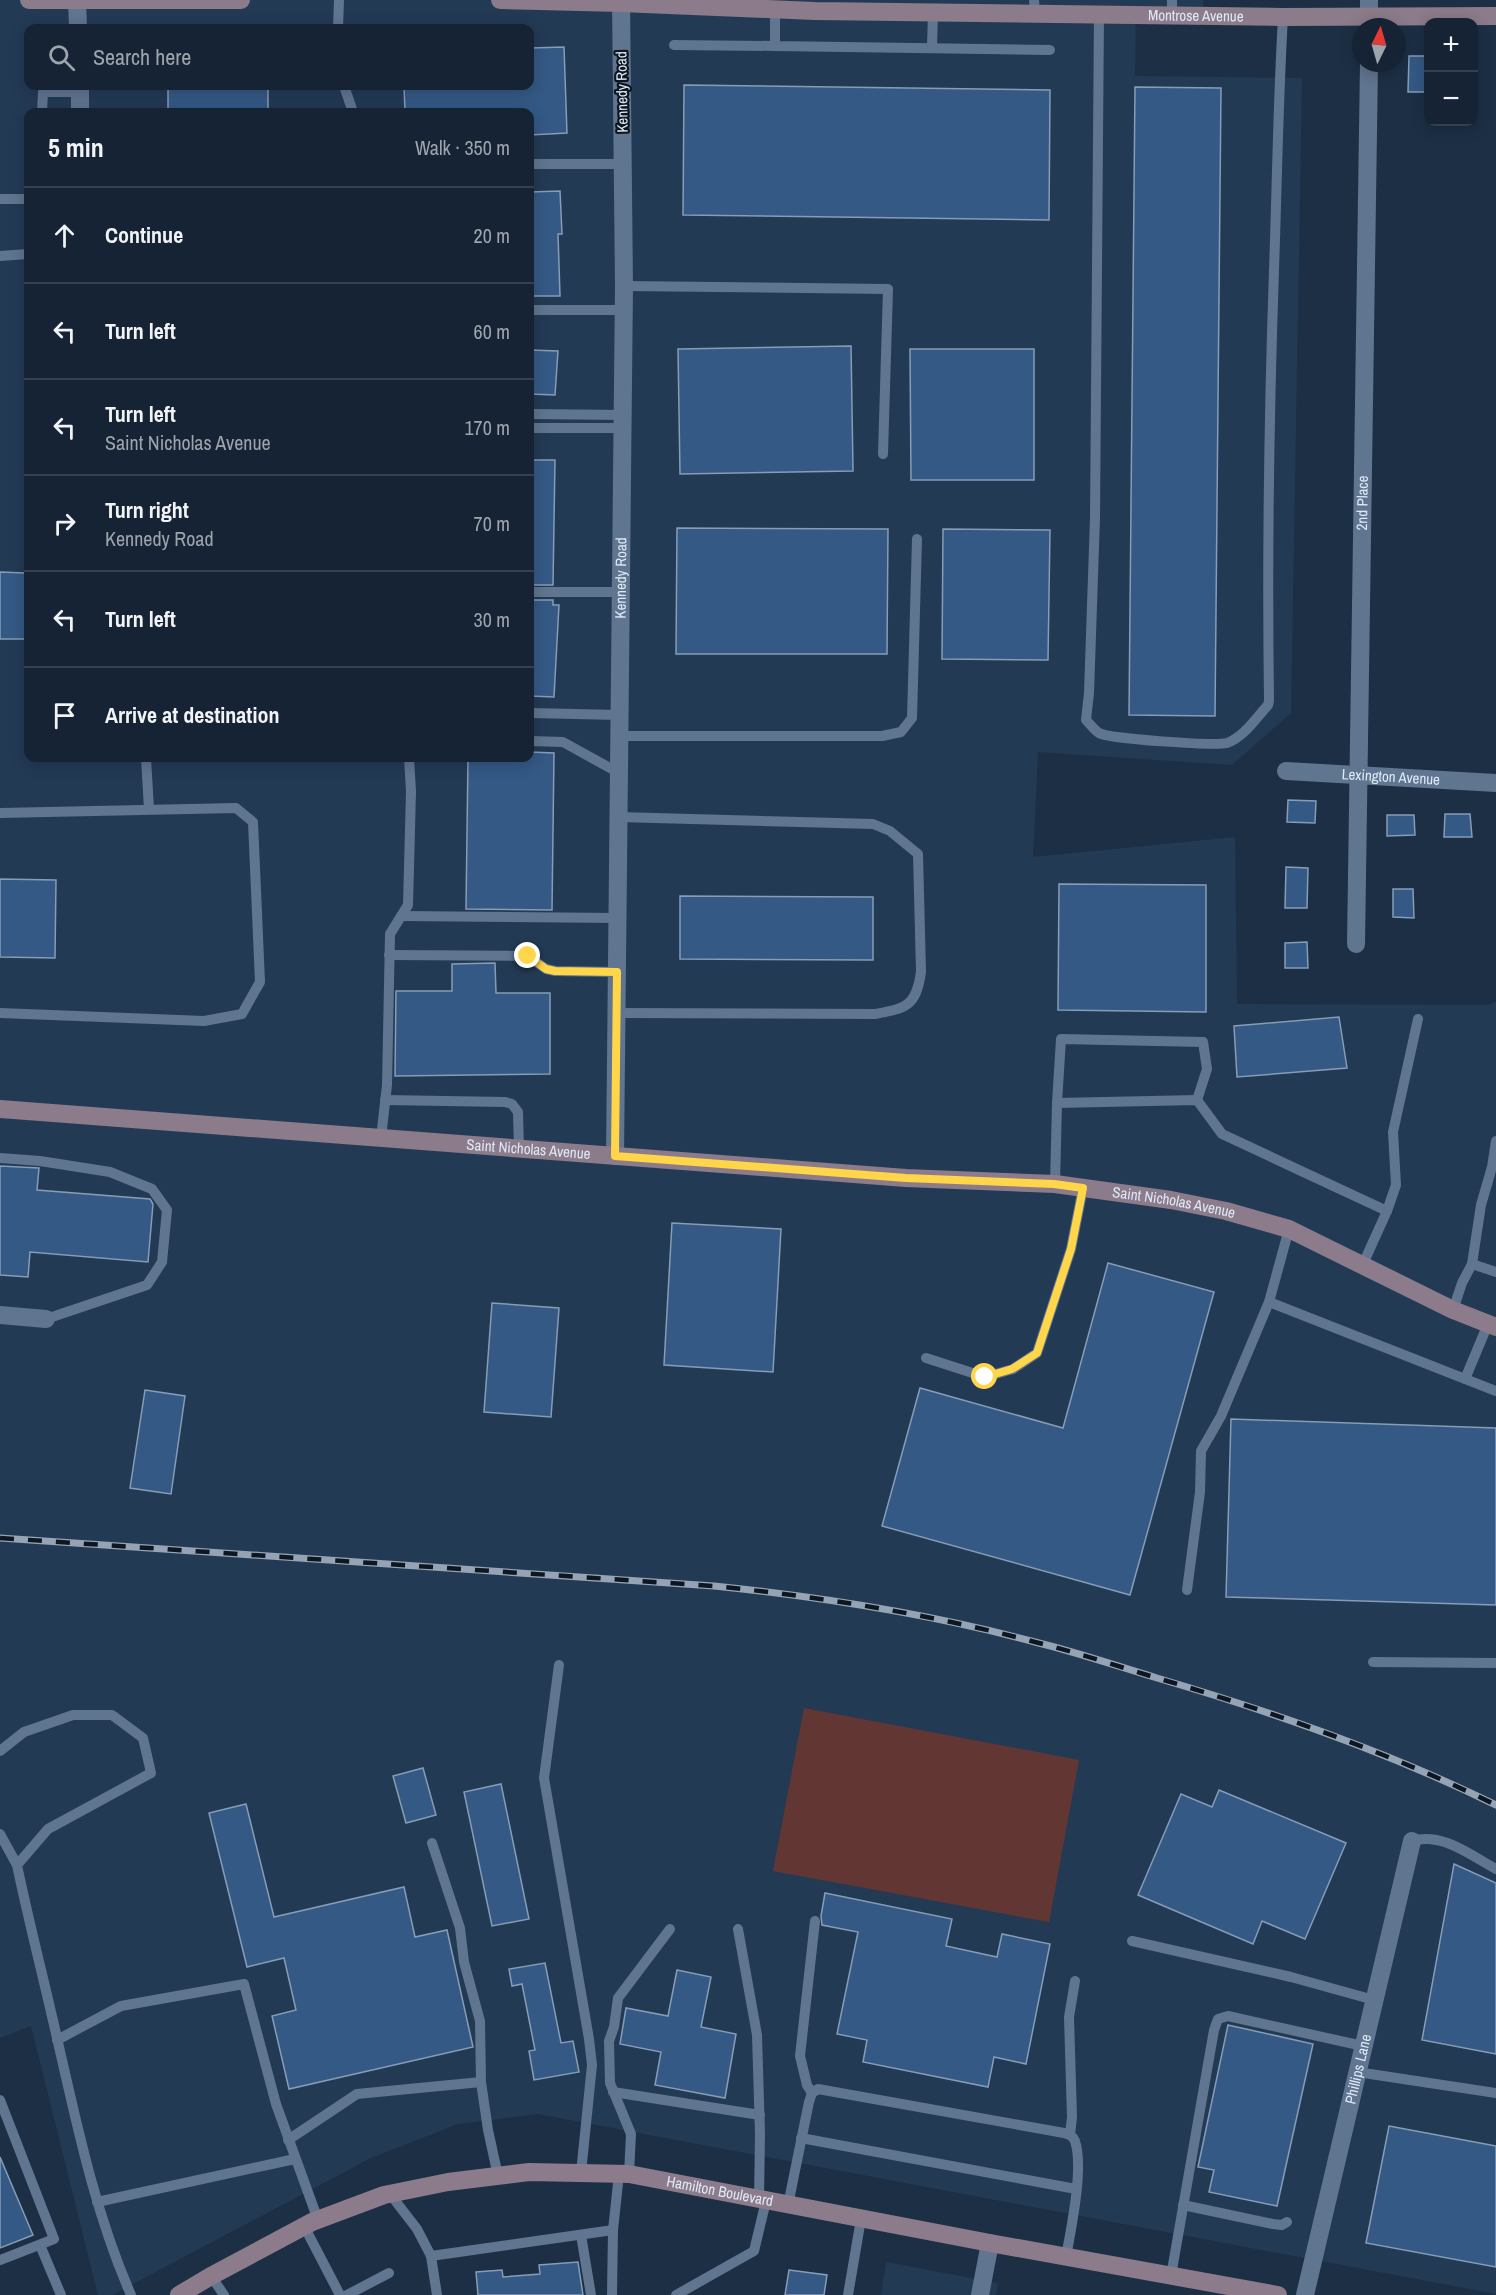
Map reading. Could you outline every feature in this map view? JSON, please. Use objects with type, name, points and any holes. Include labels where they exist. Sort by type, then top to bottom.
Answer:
[{"type":"street","points":[[29,0],[241,0]]},
{"type":"street","name":"Montrose Avenue","points":[[500,0],[621,1],[775,9],[857,6],[933,12],[993,6],[1035,6],[1098,13],[1172,7],[1283,17],[1369,14],[1496,16]]},
{"type":"street","points":[[77,1],[78,24]]},
{"type":"street","name":"Kennedy Road","points":[[615,1156],[624,310],[621,1]]},
{"type":"street","name":"2nd Place","points":[[1356,944],[1369,72]]},
{"type":"street","points":[[80,90],[80,108]]},
{"type":"street","name":"Lexington Avenue","points":[[1286,771],[1496,783]]},
{"type":"street","name":"Saint Nicholas Avenue","points":[[0,1109],[906,1178],[1054,1184],[1171,1200],[1226,1211],[1289,1229],[1454,1310],[1492,1326]]},
{"type":"street","points":[[0,1315],[46,1319]]},
{"type":"street","name":"Phillips Lane","points":[[1305,2295],[1412,1841]]},
{"type":"street","name":"Hamilton Boulevard","points":[[179,2295],[311,2223],[390,2194],[448,2182],[529,2172],[624,2174],[1171,2276],[1202,2288],[1278,2295]]},
{"type":"street","points":[[981,2295],[990,2243]]},
{"type":"lane","points":[[338,24],[339,0]]},
{"type":"lane","points":[[775,9],[775,46]]},
{"type":"lane","points":[[932,48],[933,12]]},
{"type":"lane","points":[[1098,13],[1095,518],[1086,720],[1098,733],[1122,739],[1227,743],[1242,733],[1268,705],[1269,701],[1271,342],[1283,17]]},
{"type":"lane","points":[[674,45],[1050,50]]},
{"type":"lane","points":[[42,108],[43,92],[68,90]]},
{"type":"lane","points":[[345,90],[352,108]]},
{"type":"lane","points":[[534,164],[623,164]]},
{"type":"lane","points":[[0,199],[24,199]]},
{"type":"lane","points":[[0,256],[24,254]]},
{"type":"lane","points":[[624,286],[888,289],[883,454]]},
{"type":"lane","points":[[534,310],[624,310]]},
{"type":"lane","points":[[534,414],[623,422]]},
{"type":"lane","points":[[534,428],[623,422]]},
{"type":"lane","points":[[619,736],[882,736],[901,732],[912,718],[917,539]]},
{"type":"lane","points":[[534,592],[621,592]]},
{"type":"lane","points":[[534,713],[619,715]]},
{"type":"lane","points":[[534,741],[564,742],[619,773]]},
{"type":"lane","points":[[146,762],[149,809]]},
{"type":"lane","points":[[381,1138],[385,1100],[390,934],[408,905],[411,790],[409,762]]},
{"type":"lane","points":[[0,813],[236,808],[253,822],[260,982],[242,1014],[204,1020],[0,1013]]},
{"type":"lane","points":[[616,1013],[875,1014],[903,1009],[909,1004],[918,991],[921,972],[918,854],[907,842],[890,831],[873,824],[618,818]]},
{"type":"lane","points":[[401,916],[618,918]]},
{"type":"lane","points":[[389,955],[528,956],[546,969],[555,971],[617,972]]},
{"type":"lane","points":[[1363,1264],[1396,1185],[1393,1132],[1418,1019]]},
{"type":"lane","points":[[1054,1184],[1061,1039],[1203,1042],[1208,1069],[1197,1100]]},
{"type":"lane","points":[[385,1100],[512,1104],[518,1112],[519,1149]]},
{"type":"lane","points":[[1197,1100],[1222,1134],[1387,1211]]},
{"type":"lane","points":[[1057,1103],[1197,1100]]},
{"type":"lane","points":[[1454,1310],[1461,1283],[1472,1264],[1481,1205],[1492,1167],[1496,1141]]},
{"type":"lane","points":[[0,1158],[40,1161],[110,1172],[152,1188],[167,1210],[162,1262],[147,1285],[46,1319]]},
{"type":"lane","points":[[926,1359],[985,1377],[1012,1369],[1037,1353],[1071,1249],[1083,1188]]},
{"type":"lane","points":[[1187,1590],[1200,1492],[1201,1451],[1221,1416],[1269,1302],[1289,1229]]},
{"type":"lane","points":[[1472,1264],[1496,1272]]},
{"type":"lane","points":[[1269,1302],[1496,1391]]},
{"type":"lane","points":[[1465,1379],[1492,1326]]},
{"type":"lane","points":[[1372,1662],[1496,1663]]},
{"type":"lane","points":[[559,1665],[544,1778],[591,2056],[581,2173]]},
{"type":"lane","points":[[0,1751],[24,1732],[73,1714],[112,1715],[143,1738],[151,1773],[48,1829],[17,1865]]},
{"type":"lane","points":[[0,1834],[17,1865],[97,2202],[112,2250],[131,2295]]},
{"type":"lane","points":[[1412,1841],[1424,1838],[1439,1839],[1496,1869]]},
{"type":"lane","points":[[432,1844],[460,1929],[464,1962],[480,2021],[481,2082],[498,2176]]},
{"type":"lane","points":[[812,2093],[807,2085],[800,2056],[815,1921]]},
{"type":"lane","points":[[612,2295],[613,2230],[631,2134],[610,2083],[609,2041],[614,2027],[618,1998],[670,1929]]},
{"type":"lane","points":[[676,2295],[754,2251],[763,2200],[757,2035],[738,1929]]},
{"type":"lane","points":[[1132,1941],[1291,1977],[1374,2000]]},
{"type":"lane","points":[[1066,2257],[1076,2189],[1072,2138],[1069,2017],[1075,1981]]},
{"type":"lane","points":[[57,2040],[121,2006],[244,1984],[276,2104],[295,2159],[311,2223],[340,2295]]},
{"type":"lane","points":[[1171,2276],[1214,2030],[1218,2019],[1228,2016],[1363,2046]]},
{"type":"lane","points":[[1357,2072],[1496,2093]]},
{"type":"lane","points":[[288,2140],[357,2094],[481,2082]]},
{"type":"lane","points":[[788,2205],[812,2093],[818,2089],[1072,2138]]},
{"type":"lane","points":[[614,2092],[760,2115]]},
{"type":"lane","points":[[0,2100],[54,2239],[0,2260]]},
{"type":"lane","points":[[801,2138],[1076,2189]]},
{"type":"lane","points":[[97,2202],[295,2159]]},
{"type":"lane","points":[[390,2194],[417,2229],[431,2256],[437,2295]]},
{"type":"lane","points":[[1183,2205],[1272,2224],[1282,2225],[1287,2222]]},
{"type":"lane","points":[[848,2295],[861,2219]]},
{"type":"lane","points":[[431,2256],[613,2230]]},
{"type":"lane","points":[[581,2235],[591,2295]]},
{"type":"lane","points":[[40,2245],[61,2295]]},
{"type":"lane","points":[[347,2295],[389,2273]]},
{"type":"lane","points":[[211,2276],[224,2295]]},
{"type":"shaded area","points":[[0,0],[1203,0],[1203,10],[1136,7],[1135,76],[1302,78],[1291,713],[1232,765],[1038,752],[1033,857],[1235,837],[1237,1004],[1488,1005],[1496,1002],[1496,2294],[538,2114],[458,2124],[371,2158],[112,2295],[98,2295],[31,2026],[0,2038]]},
{"type":"shaded area","points":[[804,1708],[1079,1760],[1049,1922],[773,1871]]},
{"type":"shaded area","points":[[886,2262],[998,2283],[996,2295],[881,2295]]},
{"type":"building","points":[[564,47],[567,133],[534,135],[534,108],[405,108],[404,90],[534,90],[534,48]]},
{"type":"building","points":[[1409,56],[1424,56],[1424,92],[1408,92]]},
{"type":"building","points":[[684,85],[1050,90],[1049,220],[683,215]]},
{"type":"building","points":[[1135,87],[1221,88],[1215,716],[1129,715]]},
{"type":"building","points":[[168,90],[268,90],[268,108],[168,108]]},
{"type":"building","points":[[560,191],[562,234],[558,234],[560,296],[534,296],[534,192]]},
{"type":"building","points":[[851,346],[853,471],[680,474],[678,349]]},
{"type":"building","points":[[910,349],[1034,349],[1034,480],[911,480]]},
{"type":"building","points":[[534,350],[558,351],[555,395],[534,394]]},
{"type":"building","points":[[534,460],[555,460],[553,585],[534,585]]},
{"type":"building","points":[[677,528],[888,529],[887,654],[676,654]]},
{"type":"building","points":[[943,529],[1050,530],[1048,660],[942,659]]},
{"type":"building","points":[[0,572],[24,573],[24,639],[0,639]]},
{"type":"building","points":[[534,600],[553,600],[553,605],[559,605],[554,697],[534,696]]},
{"type":"building","points":[[534,752],[554,753],[552,910],[466,909],[468,762],[534,762]]},
{"type":"building","points":[[1288,800],[1316,801],[1315,823],[1287,822]]},
{"type":"building","points":[[1445,814],[1470,814],[1472,837],[1444,837]]},
{"type":"building","points":[[1387,815],[1414,815],[1415,835],[1387,836]]},
{"type":"building","points":[[1286,867],[1308,868],[1307,908],[1285,908]]},
{"type":"building","points":[[0,879],[56,880],[55,958],[0,957]]},
{"type":"building","points":[[1059,884],[1206,885],[1206,1012],[1058,1010]]},
{"type":"building","points":[[1393,889],[1413,889],[1414,918],[1393,917]]},
{"type":"building","points":[[680,896],[873,897],[873,960],[680,959]]},
{"type":"building","points":[[1307,942],[1308,968],[1285,968],[1285,943]]},
{"type":"building","points":[[495,963],[496,993],[550,993],[550,1074],[395,1076],[396,991],[452,991],[452,964]]},
{"type":"building","points":[[1339,1017],[1347,1068],[1237,1077],[1234,1026]]},
{"type":"building","points":[[0,1166],[39,1168],[37,1190],[150,1199],[153,1204],[148,1262],[30,1252],[28,1277],[0,1275]]},
{"type":"building","points":[[672,1223],[781,1229],[773,1372],[664,1365]]},
{"type":"building","points":[[1108,1263],[1214,1292],[1130,1595],[882,1526],[920,1388],[1063,1428]]},
{"type":"building","points":[[492,1303],[559,1308],[551,1417],[484,1412]]},
{"type":"building","points":[[145,1390],[185,1396],[171,1494],[130,1488]]},
{"type":"building","points":[[1231,1419],[1496,1428],[1496,1605],[1226,1597]]},
{"type":"building","points":[[423,1768],[436,1815],[406,1823],[393,1776]]},
{"type":"building","points":[[501,1784],[529,1919],[492,1926],[464,1792]]},
{"type":"building","points":[[1219,1790],[1346,1843],[1305,1939],[1262,1921],[1253,1944],[1138,1895],[1181,1794],[1212,1807]]},
{"type":"building","points":[[246,1804],[274,1917],[404,1887],[415,1937],[447,1930],[473,2047],[289,2089],[272,2016],[296,2010],[284,1958],[247,1967],[209,1813]]},
{"type":"building","points":[[1454,1864],[1496,1883],[1496,2054],[1422,2040]]},
{"type":"building","points":[[825,1893],[952,1919],[946,1946],[997,1957],[1002,1934],[1050,1944],[1026,2064],[994,2057],[988,2087],[863,2062],[867,2040],[837,2034],[858,1932],[822,1925],[821,1916]]},
{"type":"building","points":[[545,1963],[561,2043],[573,2041],[579,2072],[534,2080],[529,2051],[535,2050],[522,1984],[512,1986],[509,1969]]},
{"type":"building","points":[[677,1970],[711,1977],[701,2027],[736,2034],[725,2098],[655,2085],[661,2052],[620,2044],[626,2008],[668,2016]]},
{"type":"building","points":[[1228,2025],[1313,2044],[1277,2206],[1209,2192],[1214,2170],[1198,2167]]},
{"type":"building","points":[[1389,2126],[1496,2146],[1496,2267],[1366,2243]]},
{"type":"building","points":[[0,2157],[33,2235],[0,2248]]},
{"type":"building","points":[[578,2262],[583,2295],[478,2295],[476,2272],[502,2270],[503,2277],[540,2274],[539,2265]]},
{"type":"building","points":[[789,2270],[827,2275],[824,2295],[785,2295]]},
{"type":"railway","points":[[0,1538],[714,1586],[795,1595],[876,1608],[956,1623],[1050,1646],[1244,1705],[1372,1750],[1496,1805]]},
{"type":"route","points":[[528,956],[546,969],[555,971],[617,972],[615,1156],[906,1178],[1054,1184],[1083,1188],[1071,1249],[1037,1353],[1012,1369],[985,1377]]}]
